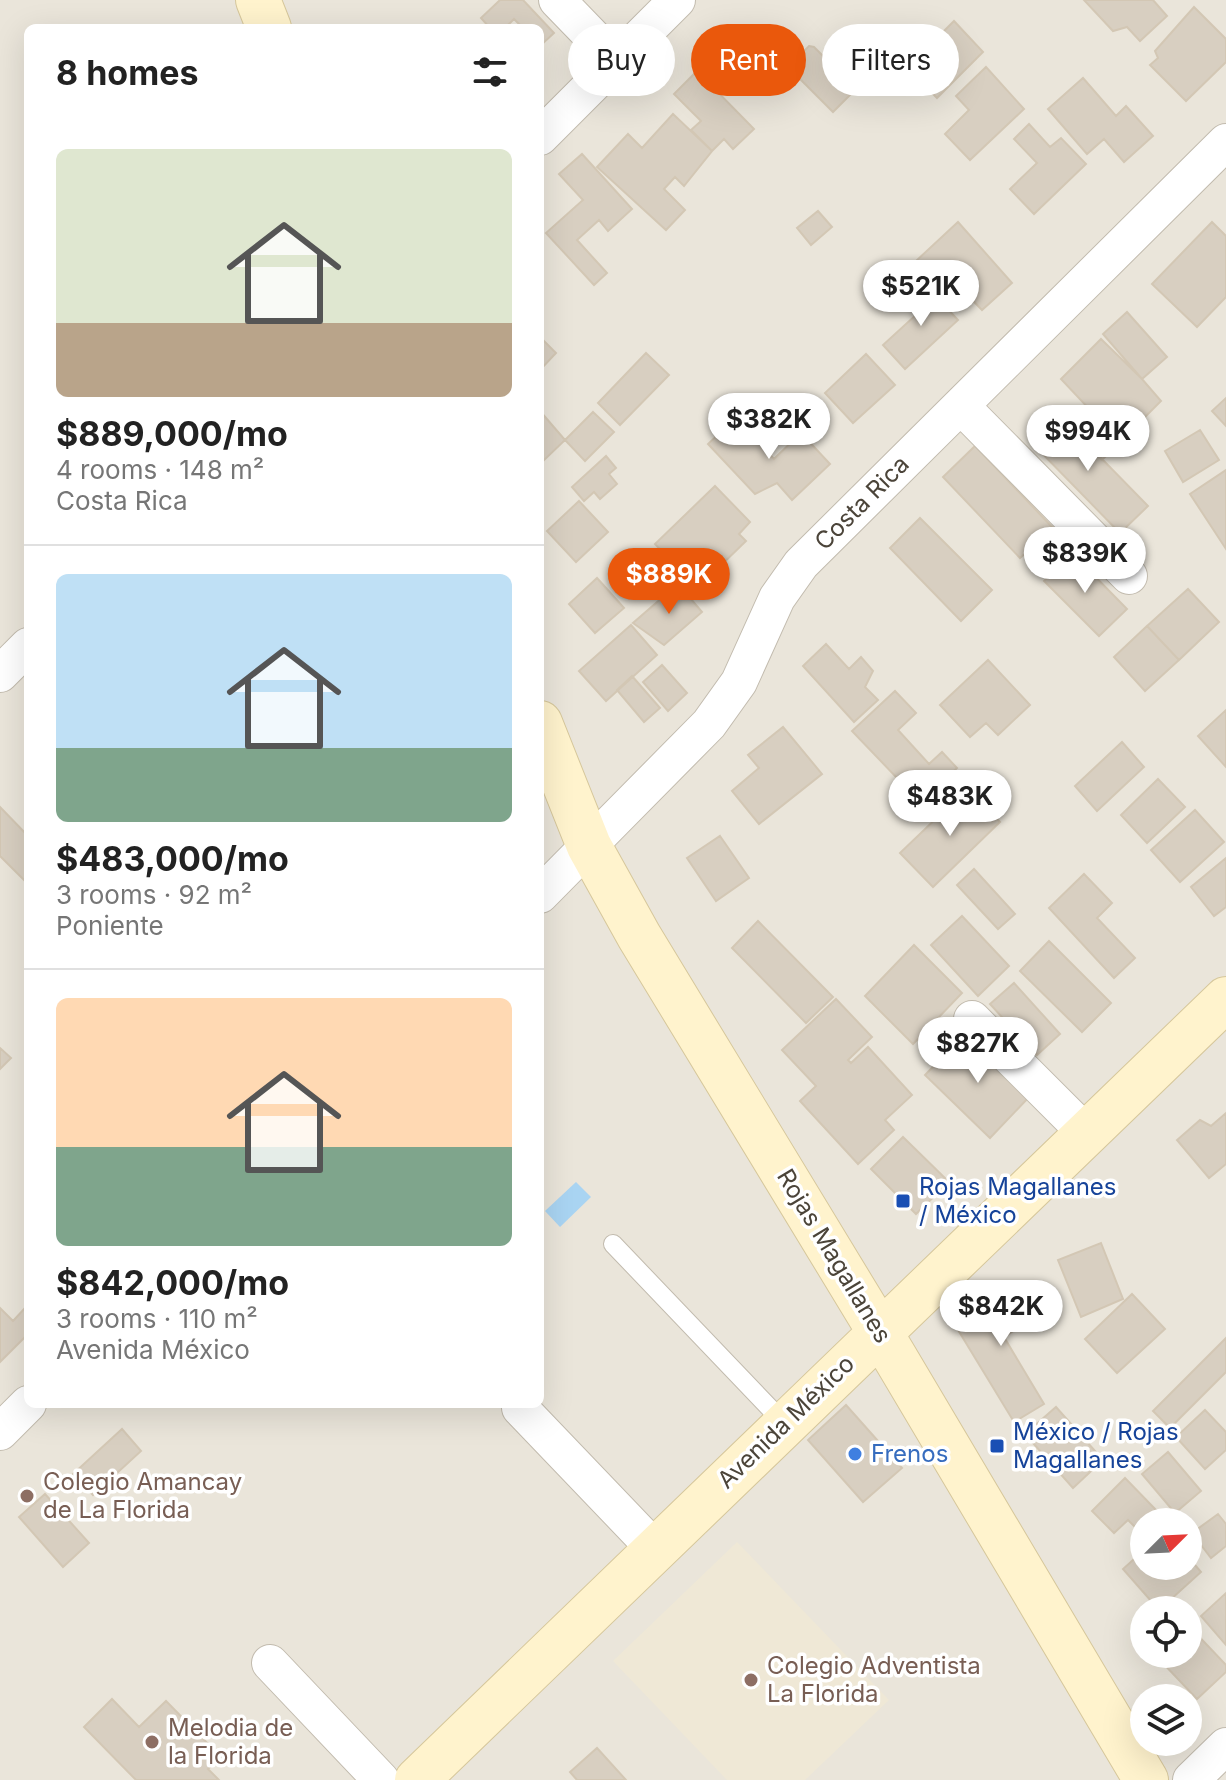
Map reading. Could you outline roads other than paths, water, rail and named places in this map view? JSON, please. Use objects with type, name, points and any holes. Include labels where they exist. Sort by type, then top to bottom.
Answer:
[{"type":"main road","points":[[258,0],[267,24]]},
{"type":"main road","name":"Rojas Magallanes","points":[[544,733],[589,846],[639,936],[880,1332],[1146,1780]]},
{"type":"main road","name":"Avenida México","points":[[417,1780],[1226,999]]},
{"type":"street","points":[[557,0],[580,24]]},
{"type":"street","points":[[653,24],[677,0]]},
{"type":"street","points":[[544,133],[581,96]]},
{"type":"street","name":"Costa Rica","points":[[544,891],[687,748],[726,702],[777,598],[801,564],[1226,142]]},
{"type":"street","points":[[961,406],[1129,576]]},
{"type":"street","points":[[972,1019],[1087,1134]]},
{"type":"street","points":[[0,1432],[24,1408]]},
{"type":"street","points":[[520,1408],[655,1549]]},
{"type":"street","points":[[270,1663],[381,1780]]},
{"type":"street","points":[[1191,1780],[1226,1746]]},
{"type":"lane","points":[[613,1244],[785,1424]]},
{"type":"water","points":[[576,1182],[591,1197],[560,1227],[545,1211]]},
{"type":"place","name":"Rojas Magallanes / México","points":[[903,1201]]},
{"type":"place","name":"México / Rojas Magallanes","points":[[997,1446]]},
{"type":"place","name":"Frenos","points":[[855,1454]]},
{"type":"place","name":"Colegio Amancay de La Florida","points":[[27,1496]]},
{"type":"place","name":"Colegio Adventista La Florida","points":[[751,1680]]},
{"type":"place","name":"Melodia de la Florida","points":[[152,1742]]}]
